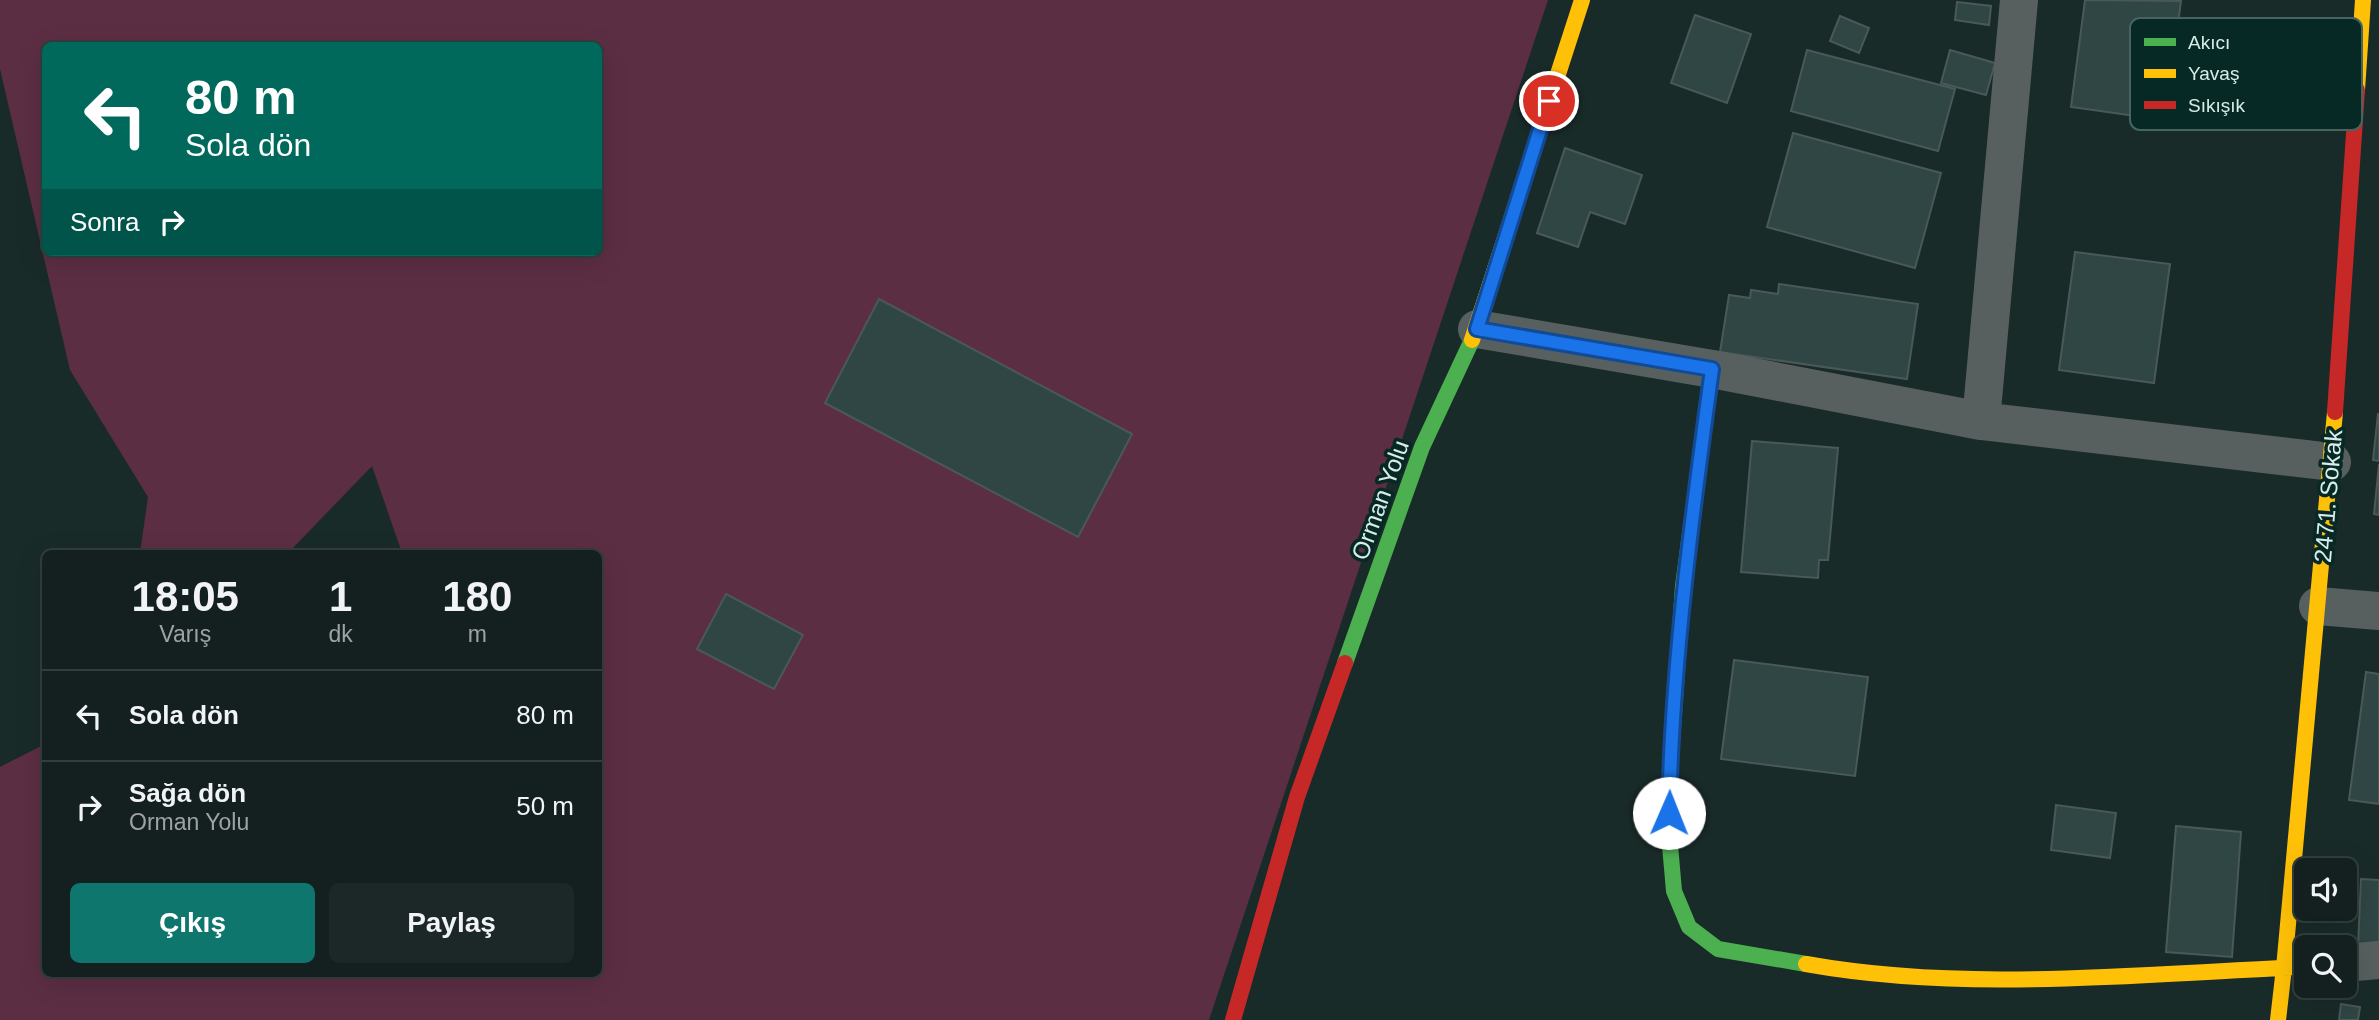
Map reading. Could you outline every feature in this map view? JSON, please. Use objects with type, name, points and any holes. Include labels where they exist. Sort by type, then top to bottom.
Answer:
[{"type":"street","name":"Orman Yolu","points":[[1233,1020],[1297,797],[1422,447],[1477,329],[1582,0]]},
{"type":"street","points":[[1981,421],[2019,0]]},
{"type":"street","name":"2471. Sokak","points":[[2362,18],[2363,0]]},
{"type":"street","name":"2471. Sokak","points":[[2278,1020],[2332,462],[2354,130]]},
{"type":"street","points":[[1477,329],[1712,369],[1981,421],[2332,462]]},
{"type":"street","points":[[1712,369],[1683,586],[1670,771],[1669,834],[1674,891],[1689,927],[1718,949],[1843,971],[1939,979],[2053,978],[2294,967]]},
{"type":"street","points":[[2318,606],[2379,611]]},
{"type":"street","points":[[2357,962],[2379,960]]},
{"type":"shaded area","points":[[0,0],[1548,0],[1209,1020],[0,1020],[0,767],[42,746],[42,977],[602,977],[602,550],[401,550],[372,466],[291,550],[140,550],[148,497],[70,370],[43,256],[602,256],[602,42],[42,42],[42,250],[0,69]]},
{"type":"building","points":[[2085,0],[2181,1],[2179,18],[2130,18],[2130,115],[2071,107]]},
{"type":"building","points":[[1957,2],[1991,6],[1989,25],[1955,20]]},
{"type":"building","points":[[1695,15],[1751,34],[1727,103],[1671,83]]},
{"type":"building","points":[[1840,16],[1869,28],[1859,53],[1830,41]]},
{"type":"building","points":[[1807,50],[1955,89],[1938,151],[1791,111]]},
{"type":"building","points":[[1950,50],[1995,63],[1986,95],[1941,83]]},
{"type":"building","points":[[1793,133],[1941,173],[1915,268],[1767,227]]},
{"type":"building","points":[[1565,148],[1642,175],[1625,224],[1590,212],[1578,247],[1537,233]]},
{"type":"building","points":[[2075,252],[2170,264],[2154,383],[2059,370]]},
{"type":"building","points":[[1779,284],[1918,304],[1907,379],[1720,352],[1729,295],[1750,298],[1751,290],[1778,294]]},
{"type":"building","points":[[879,299],[1132,434],[1078,537],[825,403]]},
{"type":"building","points":[[2379,414],[2379,461],[2373,460]]},
{"type":"building","points":[[1752,441],[1838,448],[1828,560],[1819,560],[1818,578],[1741,572]]},
{"type":"building","points":[[2379,464],[2379,515],[2374,514]]},
{"type":"building","points":[[726,594],[803,635],[774,689],[697,649]]},
{"type":"building","points":[[1734,660],[1868,677],[1855,776],[1721,759]]},
{"type":"building","points":[[2366,672],[2379,674],[2379,804],[2349,800]]},
{"type":"building","points":[[2056,805],[2116,813],[2110,858],[2051,850]]},
{"type":"building","points":[[2176,826],[2241,832],[2232,957],[2166,952]]},
{"type":"building","points":[[2361,879],[2379,880],[2379,947],[2358,946]]},
{"type":"building","points":[[2341,1004],[2360,1007],[2358,1020],[2339,1020]]},
{"type":"traffic: fast","points":[[1345,663],[1422,447],[1472,340]]},
{"type":"traffic: fast","points":[[1712,369],[1683,586],[1670,771],[1669,834],[1674,891],[1689,927],[1718,949],[1806,964]]},
{"type":"traffic: slow","points":[[1472,340],[1582,0]]},
{"type":"traffic: slow","points":[[2362,18],[2363,0]]},
{"type":"traffic: slow","points":[[2294,967],[2284,968],[2335,412]]},
{"type":"traffic: slow","points":[[1806,964],[1865,972],[1984,979],[2104,977],[2284,968],[2278,1020]]},
{"type":"traffic: jam","points":[[2335,412],[2354,130]]},
{"type":"traffic: jam","points":[[1233,1020],[1297,797],[1345,663]]},
{"type":"route","points":[[1549,101],[1477,329],[1712,369],[1683,586],[1669,813]]}]
